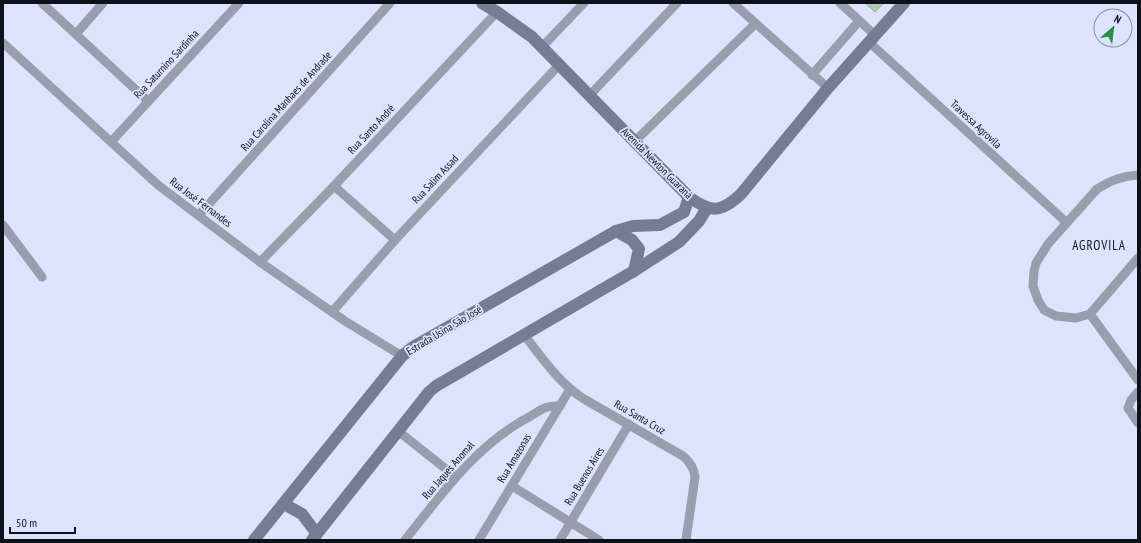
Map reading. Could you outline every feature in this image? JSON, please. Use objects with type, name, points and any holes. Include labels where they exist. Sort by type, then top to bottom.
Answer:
[{"type":"main road","points":[[284,504],[302,514],[316,538],[398,431],[429,392],[436,386],[525,336],[634,271],[679,242],[699,221],[706,208],[716,209],[724,207],[732,202],[741,194],[828,88],[873,40],[904,3]]},
{"type":"main road","name":"Avenida Newton Guaraná","points":[[491,6],[523,30],[542,47],[689,197],[706,208]]},
{"type":"main road","name":"Estrada Usina São José","points":[[256,539],[402,356],[413,346],[616,230],[633,226],[660,225],[684,212],[689,197]]},
{"type":"main road","points":[[616,230],[632,240],[639,249],[634,271]]},
{"type":"street","points":[[42,3],[148,101]]},
{"type":"street","points":[[76,34],[103,3]]},
{"type":"street","name":"Rua Saturnino Sardinha","points":[[111,142],[239,3]]},
{"type":"street","name":"Rua Carolina Manhaes de Andrade","points":[[199,215],[390,3]]},
{"type":"street","points":[[542,47],[584,3]]},
{"type":"street","points":[[589,96],[677,3]]},
{"type":"street","points":[[733,3],[828,88]]},
{"type":"street","name":"Travessa Agrovila","points":[[840,3],[859,21],[873,40],[1066,222]]},
{"type":"street","name":"Rua Santo André","points":[[260,262],[334,186],[491,6]]},
{"type":"street","points":[[812,75],[859,21]]},
{"type":"street","points":[[635,141],[755,24]]},
{"type":"street","name":"Rua José Fernandes","points":[[3,43],[158,185],[260,262],[332,312],[402,356]]},
{"type":"street","name":"Rua Salim Assad","points":[[332,312],[395,240],[559,65]]},
{"type":"street","points":[[1138,175],[1106,183],[1097,189],[1048,244],[1036,263],[1033,286],[1038,300],[1044,310],[1056,316],[1076,318],[1090,314],[1138,258]]},
{"type":"street","points":[[334,186],[395,240]]},
{"type":"street","points":[[3,225],[42,277]]},
{"type":"street","points":[[1090,314],[1138,380]]},
{"type":"street","name":"Rua Santa Cruz","points":[[525,336],[555,375],[570,389],[683,456],[692,467],[694,472],[694,483],[686,540]]},
{"type":"street","name":"Rua Amazonas","points":[[479,540],[570,389]]},
{"type":"street","points":[[1138,392],[1131,400],[1128,408],[1138,423]]},
{"type":"street","name":"Rua Jaques Anomal","points":[[405,540],[474,457],[505,431],[549,405],[560,406]]},
{"type":"street","name":"Rua Buenos Aires","points":[[560,540],[629,424]]},
{"type":"street","points":[[398,431],[456,477]]},
{"type":"street","points":[[512,486],[599,540]]},
{"type":"building","points":[[865,3],[884,3],[875,12]]},
{"type":"district","name":"AGROVILA","points":[[1099,245]]}]
